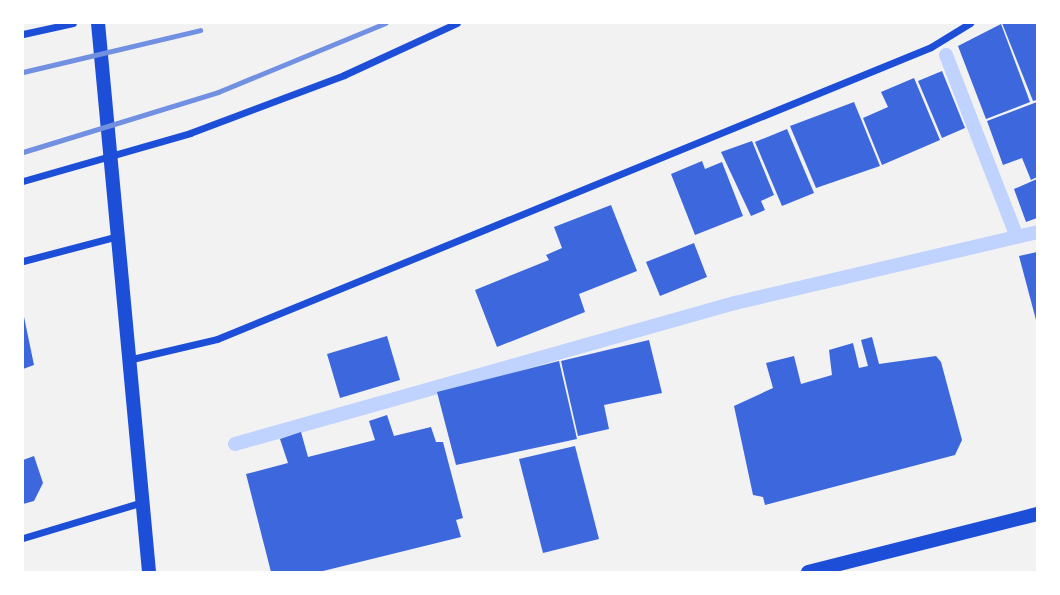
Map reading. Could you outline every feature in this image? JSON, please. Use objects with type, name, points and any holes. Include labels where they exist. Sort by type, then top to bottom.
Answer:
[{"type":"main road","points":[[98,23],[132,359],[140,503],[149,572]]},
{"type":"main road","points":[[808,572],[1037,514]]},
{"type":"street","points":[[23,34],[73,23]]},
{"type":"street","points":[[23,181],[111,156],[344,75],[457,23]]},
{"type":"street","points":[[132,359],[218,339],[931,47],[970,23]]},
{"type":"street","points":[[23,261],[118,236]]},
{"type":"street","points":[[23,538],[140,503]]},
{"type":"building","points":[[1002,23],[1037,23],[1037,100],[1033,101]]},
{"type":"building","points":[[1001,24],[1030,102],[986,119],[958,46]]},
{"type":"building","points":[[942,71],[965,128],[942,138],[918,81]]},
{"type":"building","points":[[914,78],[940,140],[882,165],[863,118],[888,107],[881,92]]},
{"type":"building","points":[[854,102],[880,166],[816,188],[790,126]]},
{"type":"building","points":[[1037,102],[1037,177],[1031,180],[1022,158],[1003,165],[987,121]]},
{"type":"building","points":[[787,129],[814,193],[782,206],[755,142]]},
{"type":"building","points":[[752,141],[774,195],[761,201],[765,210],[751,216],[721,152]]},
{"type":"building","points":[[702,161],[705,169],[722,162],[743,216],[695,235],[671,174]]},
{"type":"building","points":[[1037,179],[1037,218],[1026,222],[1014,189]]},
{"type":"building","points":[[611,205],[637,271],[579,294],[585,312],[497,347],[475,290],[549,260],[546,255],[562,248],[554,227]]},
{"type":"building","points":[[694,243],[707,277],[660,296],[646,262]]},
{"type":"building","points":[[1037,252],[1037,319],[1036,320],[1019,256]]},
{"type":"building","points":[[23,312],[34,365],[23,369]]},
{"type":"building","points":[[387,336],[400,380],[340,398],[327,354]]},
{"type":"building","points":[[872,337],[879,364],[936,356],[941,362],[962,440],[955,455],[765,505],[763,497],[753,495],[734,406],[773,388],[766,363],[794,356],[801,384],[832,375],[829,350],[853,343],[859,368],[868,366],[861,340]]},
{"type":"building","points":[[649,340],[662,393],[604,405],[609,429],[578,436],[561,361]]},
{"type":"building","points":[[559,361],[577,439],[456,465],[437,392]]},
{"type":"building","points":[[387,415],[394,436],[431,427],[436,442],[443,442],[463,518],[456,520],[461,537],[319,572],[271,572],[246,474],[288,463],[280,439],[301,432],[308,457],[375,440],[369,421]]},
{"type":"building","points":[[575,446],[599,539],[543,553],[519,459]]},
{"type":"building","points":[[34,456],[43,483],[34,501],[23,504],[23,460]]},
{"type":"waterway","points":[[946,55],[1017,237]]},
{"type":"waterway","points":[[235,444],[735,303],[1037,232]]},
{"type":"railway","points":[[23,152],[218,92],[385,23]]},
{"type":"railway","points":[[23,72],[200,30]]}]
